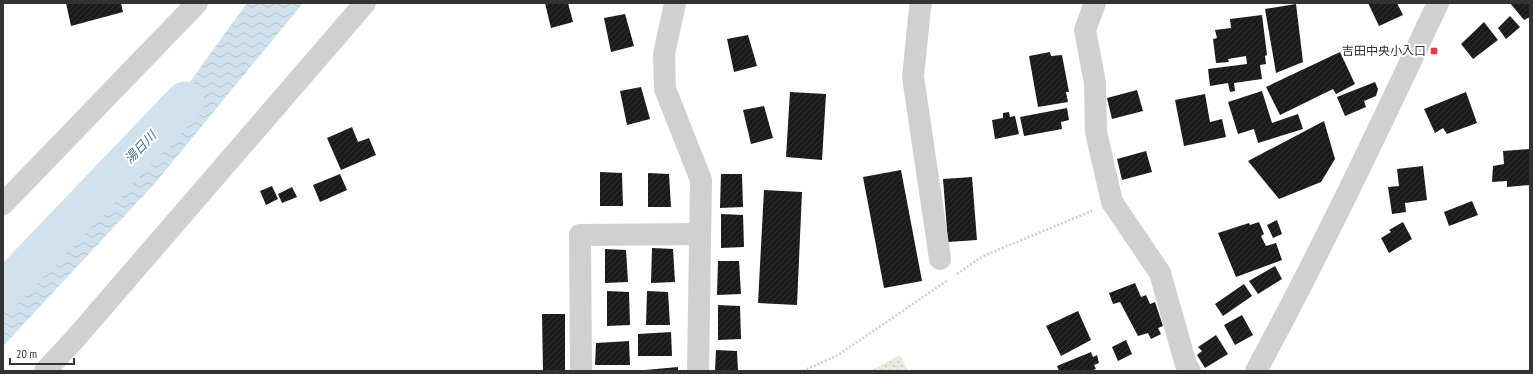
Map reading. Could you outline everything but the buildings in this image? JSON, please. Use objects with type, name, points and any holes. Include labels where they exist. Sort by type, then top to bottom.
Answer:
[{"type":"street","points":[[3,204],[197,3]]},
{"type":"street","points":[[45,371],[74,340],[365,3]]},
{"type":"street","points":[[675,3],[664,54],[665,88],[701,180],[698,371]]},
{"type":"street","points":[[922,3],[920,8],[913,77],[940,259]]},
{"type":"street","points":[[1095,3],[1085,30],[1095,83],[1096,132],[1112,202],[1160,273],[1186,365],[1190,371]]},
{"type":"street","points":[[1256,371],[1285,317],[1377,132],[1438,3]]},
{"type":"street","points":[[580,371],[580,235],[700,234]]},
{"type":"path","points":[[957,274],[983,256],[1112,202]]},
{"type":"path","points":[[802,371],[838,355],[950,279]]},
{"type":"shaded area","points":[[900,355],[908,371],[870,371]]},
{"type":"water","points":[[247,3],[303,3],[156,182],[3,346],[3,302],[92,217]]},
{"type":"waterway","name":"湯日川","points":[[3,291],[185,101]]},
{"type":"place","name":"吉田中央小入口","points":[[1434,51]]}]
